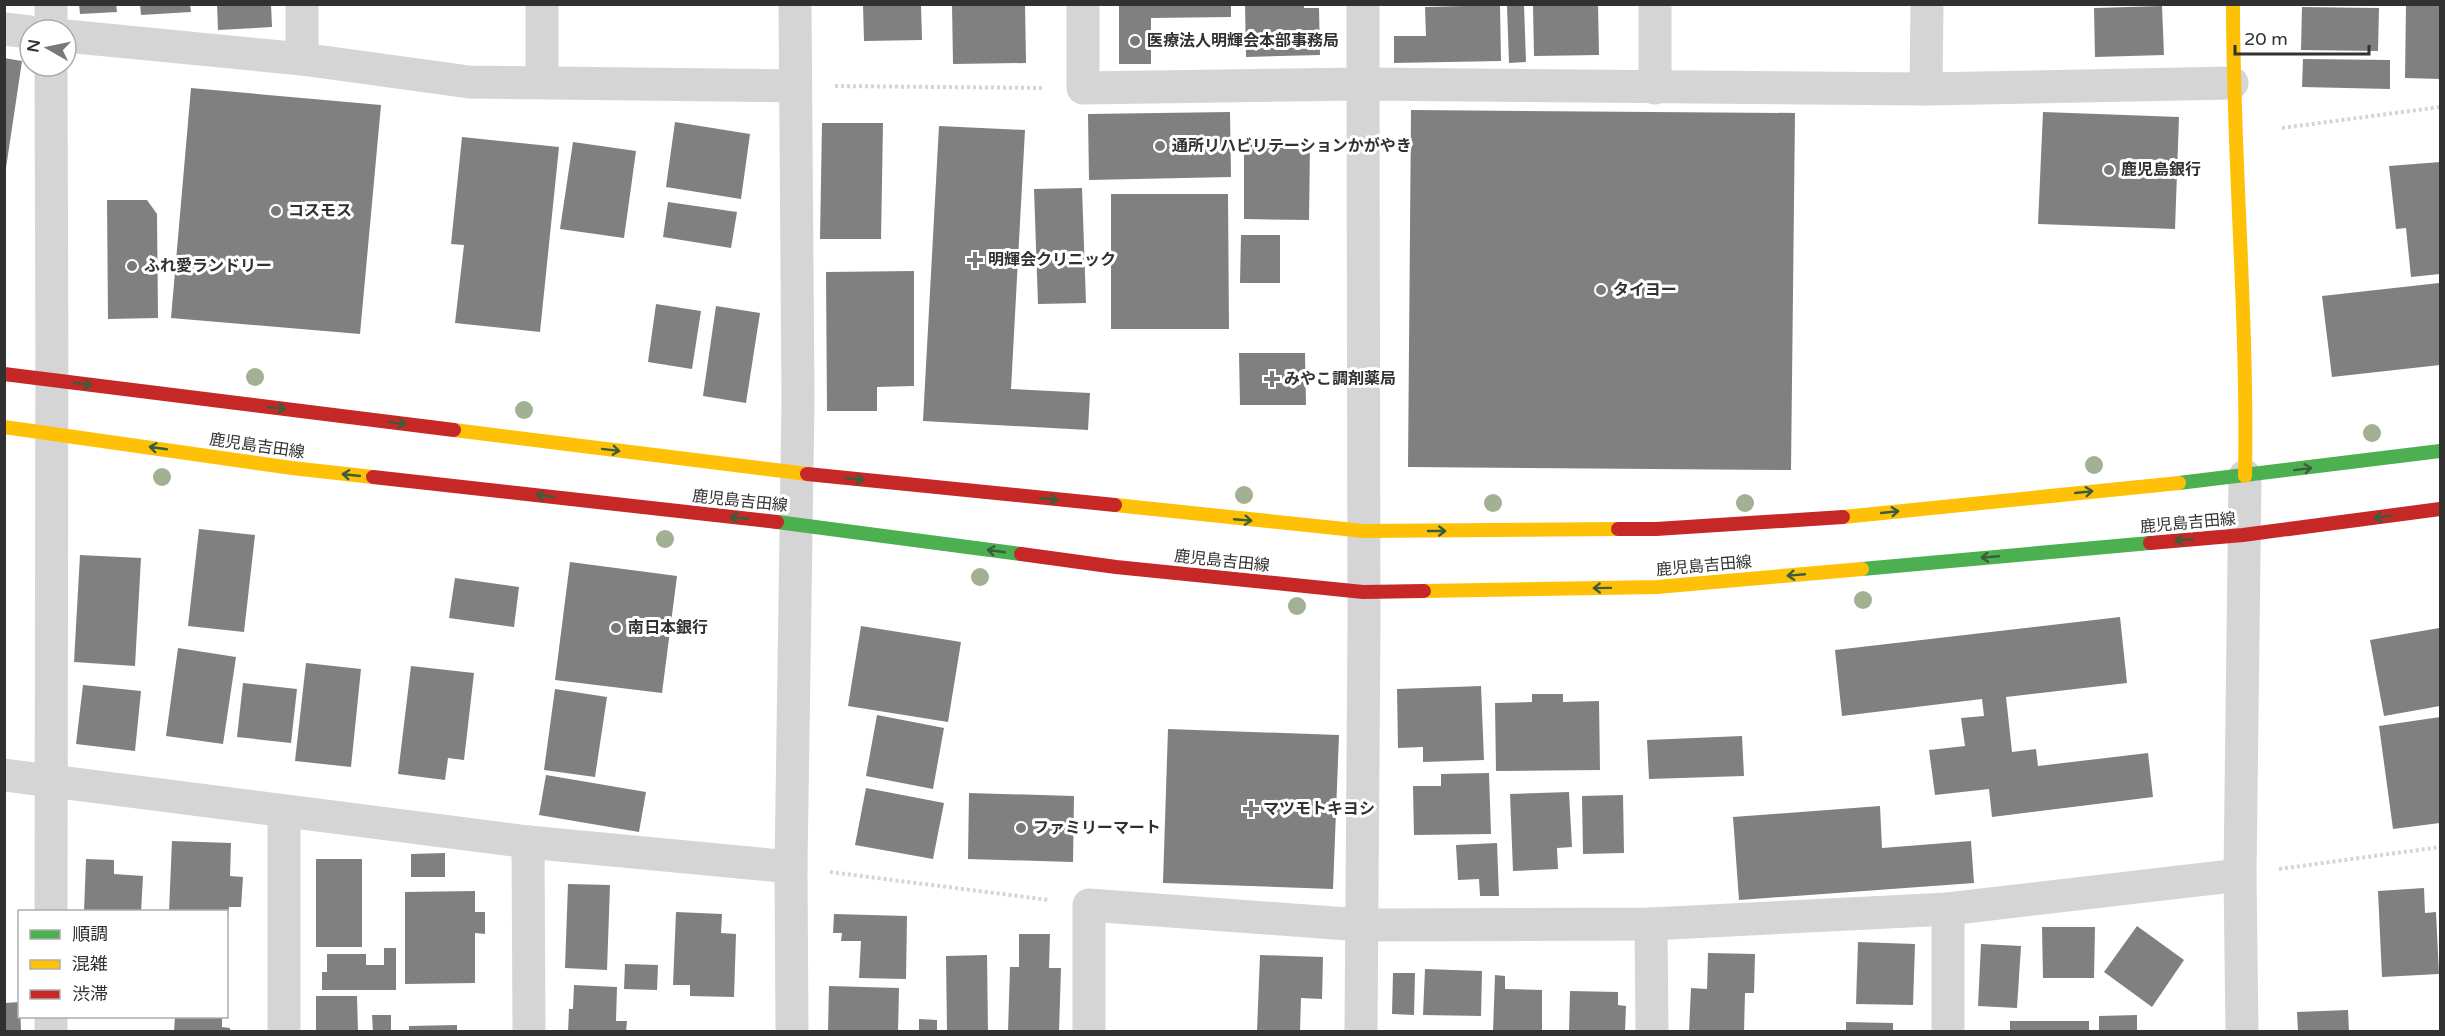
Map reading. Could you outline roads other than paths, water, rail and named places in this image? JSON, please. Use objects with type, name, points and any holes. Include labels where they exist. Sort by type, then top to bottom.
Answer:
[{"type":"main road","points":[[2233,4],[2232,83],[2248,400],[2245,476]]},
{"type":"main road","name":"鹿児島吉田線","points":[[4,374],[797,472],[1364,531],[1656,529],[1832,518],[2245,476],[2440,451]]},
{"type":"main road","name":"鹿児島吉田線","points":[[4,427],[292,468],[797,524],[1116,567],[1363,592],[1657,587],[2243,535],[2440,509]]},
{"type":"street","points":[[302,4],[302,59]]},
{"type":"street","points":[[542,4],[542,82]]},
{"type":"street","points":[[792,1032],[791,867],[797,524],[795,4]]},
{"type":"street","points":[[1083,4],[1083,88],[1363,84],[1655,88],[1926,88],[2232,83]]},
{"type":"street","points":[[1361,1032],[1364,531],[1363,4]]},
{"type":"street","points":[[1655,4],[1655,88]]},
{"type":"street","points":[[1926,4],[1926,88]]},
{"type":"street","points":[[78,37],[302,59],[469,82],[795,86]]},
{"type":"street","points":[[51,78],[51,910]]},
{"type":"street","points":[[2242,1032],[2240,875],[2245,476]]},
{"type":"street","points":[[4,775],[528,842],[791,867]]},
{"type":"street","points":[[284,811],[284,1032]]},
{"type":"street","points":[[528,842],[529,1032]]},
{"type":"street","points":[[1089,1032],[1089,905],[1361,925],[1652,924],[1948,909],[2240,875]]},
{"type":"street","points":[[1948,909],[1948,1032]]},
{"type":"street","points":[[1652,924],[1652,1032]]},
{"type":"place","name":"医療法人明輝会本部事務局","points":[[1135,41]]},
{"type":"place","name":"通所リハビリテーションかがやき","points":[[1160,146]]},
{"type":"place","name":"鹿児島銀行","points":[[2109,170]]},
{"type":"place","name":"コスモス","points":[[276,211]]},
{"type":"place","name":"明輝会クリニック","points":[[975,260]]},
{"type":"place","name":"ふれ愛ランドリー","points":[[132,266]]},
{"type":"place","name":"タイヨー","points":[[1601,290]]},
{"type":"place","name":"みやこ調剤薬局","points":[[1272,379]]},
{"type":"place","name":"南日本銀行","points":[[616,628]]},
{"type":"place","name":"マツモトキヨシ","points":[[1251,809]]},
{"type":"place","name":"ファミリーマート","points":[[1021,828]]}]
